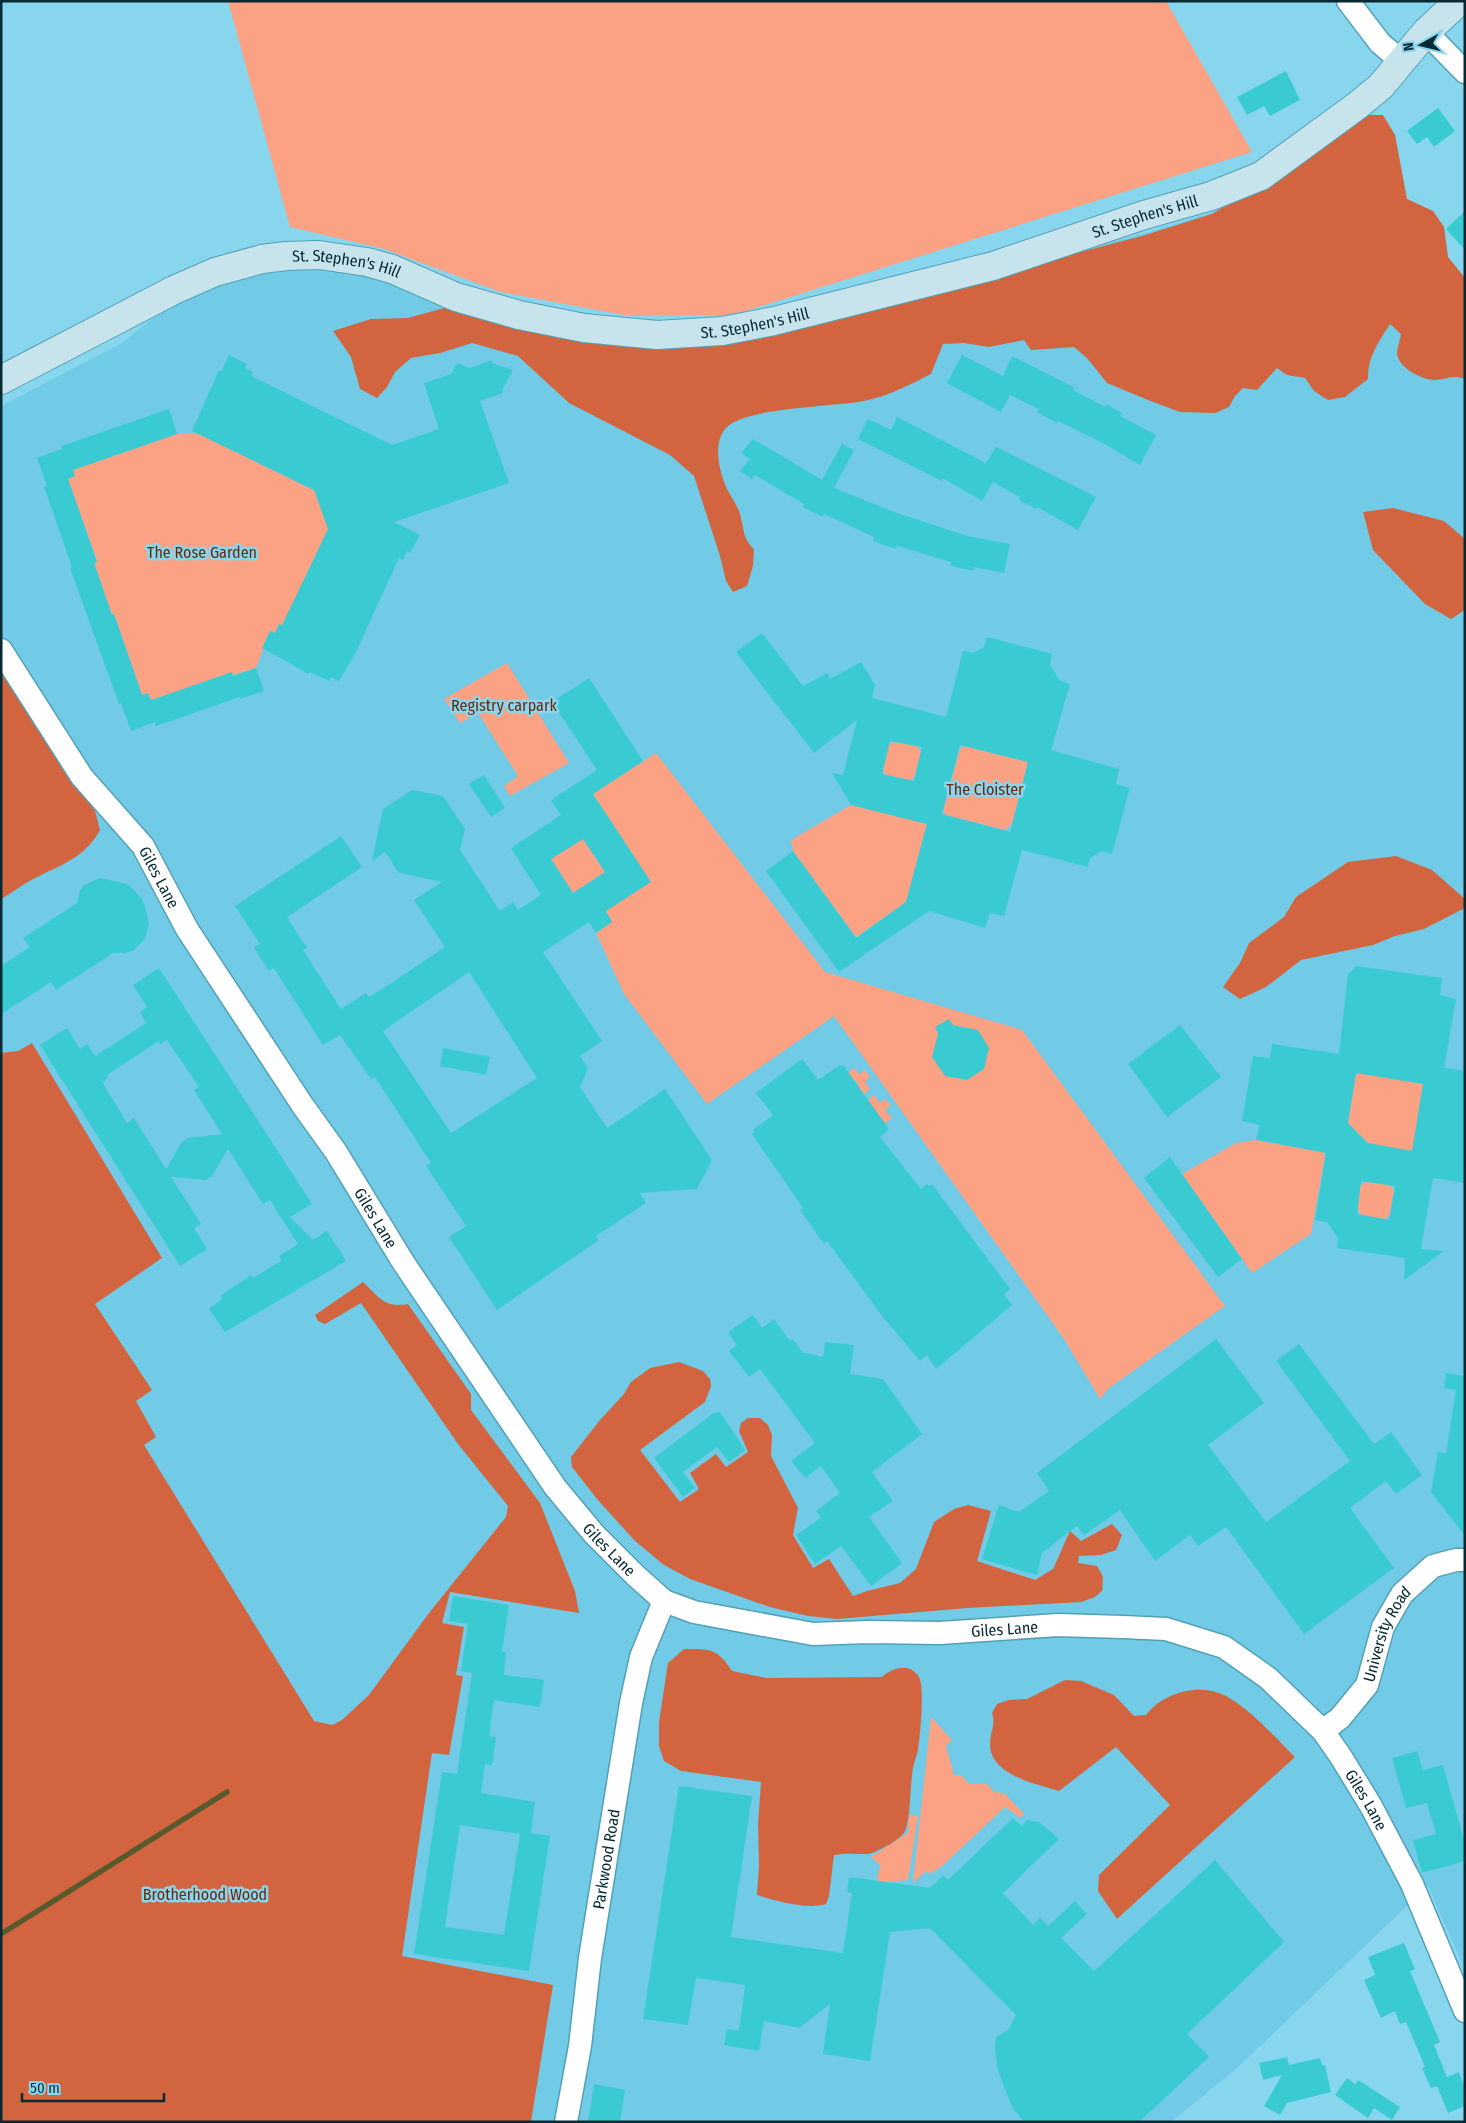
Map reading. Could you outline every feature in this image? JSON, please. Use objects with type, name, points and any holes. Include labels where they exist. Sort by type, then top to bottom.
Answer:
[{"type":"street","points":[[1348,1],[1380,43],[1401,62]]},
{"type":"street","name":"St. Stephen's Hill","points":[[1,380],[174,290],[215,272],[262,259],[286,256],[318,254],[367,262],[392,269],[456,297],[519,315],[584,328],[657,335],[722,331],[774,321],[992,266],[1136,217],[1211,196],[1261,176],[1358,106],[1381,86],[1426,32],[1459,1]]},
{"type":"street","points":[[1426,32],[1465,72]]},
{"type":"street","name":"Giles Lane","points":[[1,650],[82,777],[143,846],[187,929],[303,1106],[336,1152],[402,1262],[555,1487],[594,1534],[664,1602],[694,1612],[813,1634],[868,1632],[940,1633],[1058,1624],[1166,1629],[1224,1648],[1268,1678],[1323,1731],[1371,1806],[1412,1884],[1465,2011]]},
{"type":"street","name":"University Road","points":[[1323,1731],[1340,1718],[1367,1686],[1383,1627],[1402,1594],[1433,1566],[1456,1560],[1465,1560]]},
{"type":"street","name":"Parkwood Road","points":[[566,2122],[580,2046],[590,1958],[631,1703],[641,1657],[664,1602]]},
{"type":"shaded area","points":[[1383,115],[1395,135],[1407,199],[1433,211],[1444,227],[1448,257],[1465,278],[1465,1970],[1428,1886],[1236,2069],[1171,2122],[288,2122],[1,1304],[1,406],[122,343],[163,310],[192,290],[257,271],[286,270],[299,266],[336,267],[656,346],[992,274],[1142,234],[1211,213],[1262,183],[1356,116]]},
{"type":"green space","points":[[228,1],[1166,1],[1252,152],[733,315],[629,316],[500,292],[384,249],[290,227]]},
{"type":"green space","points":[[1361,115],[1383,115],[1395,135],[1407,199],[1433,211],[1444,227],[1448,257],[1465,278],[1465,379],[1456,377],[1434,380],[1417,375],[1407,369],[1397,354],[1401,334],[1390,324],[1378,343],[1369,364],[1368,379],[1345,397],[1328,400],[1314,391],[1305,378],[1287,375],[1277,368],[1257,390],[1243,388],[1235,396],[1229,407],[1215,413],[1180,412],[1107,383],[1087,358],[1074,347],[1031,350],[1024,340],[989,347],[964,343],[943,344],[931,374],[890,393],[864,401],[790,409],[750,416],[735,422],[725,429],[721,436],[718,451],[720,469],[728,491],[739,511],[747,541],[754,549],[753,566],[747,586],[733,592],[726,581],[720,556],[694,476],[670,455],[569,403],[518,356],[472,343],[440,353],[411,358],[395,372],[387,387],[377,398],[360,389],[351,357],[333,331],[371,319],[408,318],[448,307],[580,340],[992,275],[1142,236],[1212,214],[1262,184]]},
{"type":"green space","name":"The Rose Garden","points":[[196,433],[212,438],[211,440],[219,444],[224,435],[227,448],[235,452],[243,452],[242,455],[250,459],[254,450],[258,463],[265,467],[274,467],[273,470],[311,489],[316,480],[345,531],[291,630],[279,624],[275,633],[270,631],[256,668],[151,700],[148,693],[142,695],[94,563],[97,561],[68,479],[75,476],[73,470],[177,434]]},
{"type":"green space","points":[[1393,508],[1444,521],[1465,539],[1465,610],[1451,619],[1425,604],[1373,550],[1363,512]]},
{"type":"green space","name":"Registry carpark","points":[[507,663],[569,763],[510,796],[504,786],[518,776],[478,713],[460,723],[444,699]]},
{"type":"green space","points":[[1,673],[95,811],[100,830],[86,849],[78,855],[1,899]]},
{"type":"green space","points":[[894,742],[917,746],[921,752],[914,778],[910,780],[886,775],[883,770],[889,745]]},
{"type":"green space","name":"The Cloister","points":[[964,746],[1028,762],[1012,824],[1005,830],[946,815],[943,811],[960,749]]},
{"type":"green space","points":[[656,753],[825,972],[1022,1030],[1225,1306],[1109,1388],[1100,1399],[1064,1339],[834,1016],[707,1104],[624,994],[596,933],[612,922],[605,911],[650,882],[593,794]]},
{"type":"green space","points":[[851,805],[927,824],[906,902],[856,937],[793,851],[791,840]]},
{"type":"green space","points":[[583,839],[605,872],[573,893],[551,859]]},
{"type":"green space","points":[[1396,856],[1432,870],[1465,899],[1465,908],[1424,929],[1395,936],[1373,945],[1301,960],[1266,987],[1240,999],[1223,987],[1240,963],[1249,943],[1284,917],[1296,897],[1348,862]]},
{"type":"green space","name":"Brotherhood Wood","points":[[32,1043],[162,1258],[95,1304],[152,1390],[136,1401],[156,1437],[144,1445],[314,1721],[332,1725],[342,1720],[369,1695],[429,1613],[506,1517],[508,1506],[458,1444],[361,1303],[325,1324],[318,1321],[315,1315],[363,1282],[378,1297],[388,1303],[408,1304],[471,1394],[471,1410],[540,1503],[575,1591],[579,1613],[450,1592],[442,1623],[464,1627],[456,1675],[463,1676],[449,1755],[432,1753],[402,1956],[553,1985],[531,2122],[1,2122],[1,1053],[18,1051]]},
{"type":"green space","points":[[854,1068],[859,1074],[865,1070],[870,1077],[865,1082],[870,1089],[862,1096],[856,1088],[859,1086],[855,1080],[852,1081],[847,1074]]},
{"type":"green space","points":[[1359,1073],[1421,1083],[1423,1085],[1413,1149],[1409,1151],[1350,1140],[1346,1134],[1356,1075]]},
{"type":"green space","points":[[874,1095],[880,1103],[885,1099],[891,1105],[885,1110],[892,1118],[883,1125],[876,1115],[878,1114],[875,1109],[873,1110],[866,1102]]},
{"type":"green space","points":[[1256,1140],[1323,1152],[1325,1156],[1311,1234],[1252,1273],[1182,1174],[1236,1143]]},
{"type":"green space","points":[[1366,1182],[1389,1185],[1394,1190],[1390,1214],[1385,1219],[1361,1215],[1358,1209],[1360,1186]]},
{"type":"green space","points":[[679,1362],[703,1371],[710,1379],[711,1386],[705,1402],[640,1450],[680,1502],[699,1489],[690,1473],[716,1454],[726,1467],[748,1452],[739,1431],[741,1423],[748,1418],[760,1418],[768,1425],[772,1435],[771,1456],[798,1508],[793,1535],[813,1568],[829,1559],[853,1596],[900,1583],[916,1569],[934,1522],[954,1509],[968,1505],[991,1511],[977,1561],[1035,1580],[1053,1569],[1070,1531],[1081,1541],[1112,1524],[1122,1535],[1116,1550],[1101,1555],[1079,1556],[1078,1563],[1097,1566],[1103,1577],[1102,1591],[1095,1597],[1081,1602],[968,1608],[837,1619],[808,1616],[770,1607],[690,1579],[664,1565],[635,1541],[597,1499],[572,1467],[571,1457],[600,1420],[624,1394],[631,1382],[650,1368]]},
{"type":"green space","points":[[684,1649],[712,1651],[727,1663],[732,1671],[767,1678],[882,1677],[891,1671],[901,1668],[911,1669],[919,1677],[922,1691],[921,1724],[918,1750],[913,1766],[909,1812],[904,1833],[882,1849],[872,1853],[834,1855],[829,1896],[826,1904],[818,1906],[801,1905],[757,1895],[759,1865],[758,1824],[761,1782],[681,1771],[664,1761],[659,1746],[659,1722],[668,1663]]},
{"type":"green space","points":[[1065,1680],[1081,1681],[1114,1695],[1134,1716],[1146,1715],[1162,1701],[1182,1692],[1204,1690],[1216,1692],[1244,1708],[1295,1757],[1117,1919],[1098,1891],[1099,1875],[1170,1805],[1116,1747],[1059,1791],[1016,1777],[1006,1771],[992,1755],[990,1740],[993,1721],[992,1713],[997,1704],[1009,1700],[1027,1699]]},
{"type":"green space","points":[[931,1717],[952,1740],[946,1746],[954,1775],[962,1776],[969,1784],[987,1784],[994,1792],[1004,1793],[1024,1814],[1021,1818],[1005,1807],[941,1867],[931,1873],[925,1872],[913,1883]]},
{"type":"green space","points":[[909,1815],[918,1816],[908,1880],[884,1882],[877,1880],[880,1865],[871,1857],[908,1833]]},
{"type":"building","points":[[1286,71],[1300,100],[1270,116],[1264,106],[1247,115],[1237,97]]},
{"type":"building","points":[[1438,108],[1455,131],[1434,147],[1427,137],[1417,144],[1407,131]]},
{"type":"building","points":[[1465,211],[1465,250],[1446,229]]},
{"type":"building","points":[[229,355],[247,364],[245,368],[253,372],[251,376],[392,445],[439,429],[424,383],[451,374],[457,363],[470,368],[491,360],[492,363],[513,370],[502,390],[503,393],[480,401],[509,483],[394,522],[420,535],[410,553],[407,551],[403,560],[399,558],[356,652],[339,681],[331,677],[329,681],[309,672],[309,674],[262,648],[270,631],[275,633],[279,624],[282,625],[328,529],[314,490],[192,431],[219,370],[221,372]]},
{"type":"building","points":[[962,355],[1003,376],[1012,356],[1075,388],[1073,390],[1105,407],[1106,404],[1122,413],[1120,416],[1156,435],[1140,465],[1103,443],[1058,421],[1057,423],[1037,412],[1039,409],[1010,395],[1001,412],[947,383]]},
{"type":"building","points":[[169,409],[177,434],[73,470],[75,476],[68,479],[97,562],[94,563],[142,695],[148,693],[151,700],[232,672],[233,676],[256,668],[264,691],[240,699],[240,697],[156,726],[155,722],[131,731],[121,703],[119,704],[70,568],[72,567],[44,487],[47,486],[37,458],[62,449],[61,446]]},
{"type":"building","points":[[897,417],[986,463],[996,447],[1096,497],[1078,530],[1037,507],[1036,509],[1019,500],[1020,497],[993,482],[982,501],[943,478],[942,481],[858,439],[868,419],[891,430]]},
{"type":"building","points":[[753,439],[822,480],[842,444],[854,450],[834,488],[894,512],[967,536],[1010,544],[1004,573],[974,567],[973,571],[951,566],[951,562],[897,546],[896,549],[873,541],[874,537],[824,514],[823,517],[803,507],[804,504],[755,475],[752,479],[740,471],[750,459],[741,453]]},
{"type":"building","points":[[762,633],[803,686],[827,673],[830,679],[861,662],[875,685],[872,698],[946,717],[963,651],[973,653],[984,647],[987,637],[1052,654],[1050,664],[1059,680],[1070,684],[1051,750],[1119,769],[1116,784],[1130,788],[1112,854],[1102,851],[1090,858],[1088,867],[1022,850],[1004,916],[990,913],[985,928],[929,911],[839,972],[766,871],[793,851],[856,938],[906,902],[927,824],[851,805],[832,773],[843,775],[857,720],[814,753],[736,652]],"holes":[[[890,741],[922,747],[914,781],[882,774]],[[960,745],[1028,762],[1010,832],[942,814]]]},
{"type":"building","points":[[589,678],[643,761],[593,794],[651,882],[606,911],[612,922],[596,933],[589,922],[543,952],[602,1041],[580,1056],[588,1068],[580,1087],[607,1128],[665,1089],[712,1160],[697,1189],[640,1193],[646,1203],[596,1236],[599,1240],[497,1310],[449,1237],[466,1226],[426,1166],[431,1163],[375,1077],[371,1079],[340,1035],[323,1045],[274,968],[269,971],[254,947],[260,944],[235,906],[341,836],[362,867],[287,917],[307,948],[303,950],[341,1009],[366,993],[369,997],[390,984],[445,947],[414,900],[442,882],[399,873],[385,852],[372,861],[383,809],[412,790],[443,796],[465,829],[460,850],[500,911],[513,902],[518,910],[541,895],[511,848],[561,815],[551,800],[597,770],[552,702]],"holes":[[[583,839],[605,872],[573,893],[551,859]],[[469,972],[537,1078],[451,1133],[383,1031]]]},
{"type":"building","points":[[484,775],[505,808],[491,817],[469,784]]},
{"type":"building","points":[[100,878],[130,886],[141,898],[149,923],[145,939],[133,951],[113,953],[56,990],[51,982],[1,1014],[1,966],[30,947],[23,938],[77,903],[80,890],[84,885]]},
{"type":"building","points":[[1357,966],[1442,978],[1440,995],[1456,999],[1444,1068],[1465,1071],[1465,1183],[1433,1178],[1421,1249],[1444,1251],[1404,1280],[1405,1258],[1337,1248],[1338,1238],[1327,1222],[1315,1220],[1326,1153],[1256,1140],[1260,1125],[1242,1121],[1253,1056],[1270,1058],[1272,1044],[1339,1054],[1348,974]],"holes":[[[1356,1073],[1423,1084],[1412,1151],[1368,1143],[1348,1123]],[[1361,1181],[1395,1186],[1389,1220],[1357,1214]]]},
{"type":"building","points":[[159,968],[312,1204],[290,1217],[313,1240],[327,1231],[346,1261],[225,1332],[209,1309],[223,1298],[220,1296],[251,1275],[253,1278],[281,1261],[279,1256],[298,1244],[270,1200],[263,1204],[228,1149],[212,1176],[205,1180],[171,1177],[201,1224],[194,1228],[207,1249],[180,1266],[40,1045],[67,1028],[80,1049],[87,1044],[95,1056],[146,1023],[140,1012],[147,1007],[133,985]],"holes":[[[167,1040],[199,1087],[194,1090],[222,1134],[188,1138],[182,1142],[166,1169],[134,1118],[127,1123],[102,1082],[108,1078],[107,1075],[159,1041],[160,1044]]]},
{"type":"building","points":[[949,1019],[953,1025],[978,1030],[989,1048],[984,1069],[967,1080],[945,1076],[932,1057],[938,1034],[935,1027]]},
{"type":"building","points":[[1180,1025],[1221,1077],[1167,1117],[1128,1064]]},
{"type":"building","points":[[443,1048],[490,1057],[486,1075],[440,1066]]},
{"type":"building","points":[[802,1059],[818,1080],[840,1065],[843,1065],[889,1129],[880,1137],[921,1189],[927,1184],[929,1186],[932,1184],[1010,1289],[1004,1294],[1012,1305],[936,1369],[927,1355],[920,1361],[883,1317],[827,1241],[824,1244],[800,1210],[803,1208],[752,1134],[755,1132],[753,1130],[773,1115],[756,1093]]},
{"type":"building","points":[[1170,1157],[1242,1259],[1218,1277],[1144,1178]]},
{"type":"building","points":[[753,1315],[762,1328],[774,1319],[790,1341],[793,1339],[802,1352],[823,1357],[825,1342],[854,1345],[850,1374],[883,1379],[922,1434],[872,1472],[893,1501],[869,1517],[902,1563],[871,1586],[841,1546],[815,1564],[796,1535],[821,1518],[816,1511],[840,1493],[821,1466],[805,1478],[791,1461],[815,1443],[760,1369],[749,1377],[729,1351],[737,1345],[728,1332]]},
{"type":"building","points":[[1216,1339],[1264,1403],[1208,1445],[1266,1522],[1350,1461],[1276,1361],[1299,1344],[1374,1444],[1391,1432],[1422,1475],[1396,1494],[1386,1481],[1350,1508],[1394,1568],[1304,1634],[1226,1527],[1198,1546],[1190,1535],[1155,1561],[1120,1510],[1084,1535],[1077,1526],[1042,1553],[1037,1575],[982,1559],[999,1505],[1019,1512],[1049,1491],[1037,1473]]},
{"type":"building","points":[[1446,1373],[1465,1376],[1465,1536],[1431,1492],[1438,1452],[1446,1453],[1456,1390],[1444,1388]]},
{"type":"building","points":[[720,1412],[745,1450],[729,1462],[717,1447],[683,1472],[695,1488],[683,1497],[654,1458],[714,1413]]},
{"type":"building","points":[[453,1596],[509,1605],[502,1652],[506,1652],[504,1675],[544,1680],[540,1707],[494,1700],[489,1736],[496,1737],[492,1765],[485,1764],[481,1793],[535,1802],[531,1833],[550,1836],[529,1971],[414,1954],[442,1772],[457,1774],[472,1673],[461,1671],[468,1624],[449,1621]],"holes":[[[460,1825],[520,1834],[504,1935],[445,1927]]]},
{"type":"building","points":[[1417,1751],[1423,1770],[1443,1765],[1465,1844],[1465,1861],[1422,1873],[1413,1840],[1436,1834],[1427,1803],[1406,1808],[1392,1758]]},
{"type":"building","points":[[679,1786],[752,1796],[731,1937],[843,1953],[852,1893],[847,1892],[849,1877],[930,1888],[943,1875],[948,1880],[1013,1818],[1022,1826],[1027,1820],[1039,1822],[1059,1839],[1003,1893],[1033,1925],[1040,1918],[1048,1926],[1075,1901],[1087,1914],[1061,1938],[1094,1971],[1215,1860],[1284,1942],[1187,2034],[1209,2057],[1139,2122],[1024,2122],[1014,2110],[1004,2087],[997,2067],[995,2047],[996,2037],[1008,2030],[1016,2015],[930,1928],[890,1932],[870,2061],[823,2054],[830,2004],[799,2028],[764,2021],[759,2051],[724,2045],[727,2029],[739,2031],[745,1985],[696,1978],[688,2025],[643,2019]]},
{"type":"building","points":[[1404,1943],[1415,1969],[1410,1971],[1440,2042],[1434,2045],[1447,2077],[1459,2072],[1465,2088],[1465,2106],[1448,2113],[1437,2086],[1431,2088],[1422,2068],[1425,2067],[1406,2022],[1400,2024],[1395,2011],[1381,2018],[1364,1980],[1375,1975],[1368,1957]]},
{"type":"building","points":[[1287,2057],[1289,2065],[1320,2058],[1322,2065],[1325,2065],[1331,2092],[1287,2103],[1280,2115],[1264,2106],[1282,2075],[1263,2080],[1259,2063]]},
{"type":"building","points":[[1347,2078],[1355,2084],[1358,2080],[1400,2107],[1392,2120],[1374,2108],[1368,2118],[1335,2095]]},
{"type":"building","points":[[594,2084],[625,2090],[620,2122],[588,2122]]},
{"type":"waterway","points":[[1,1934],[227,1792]]}]
